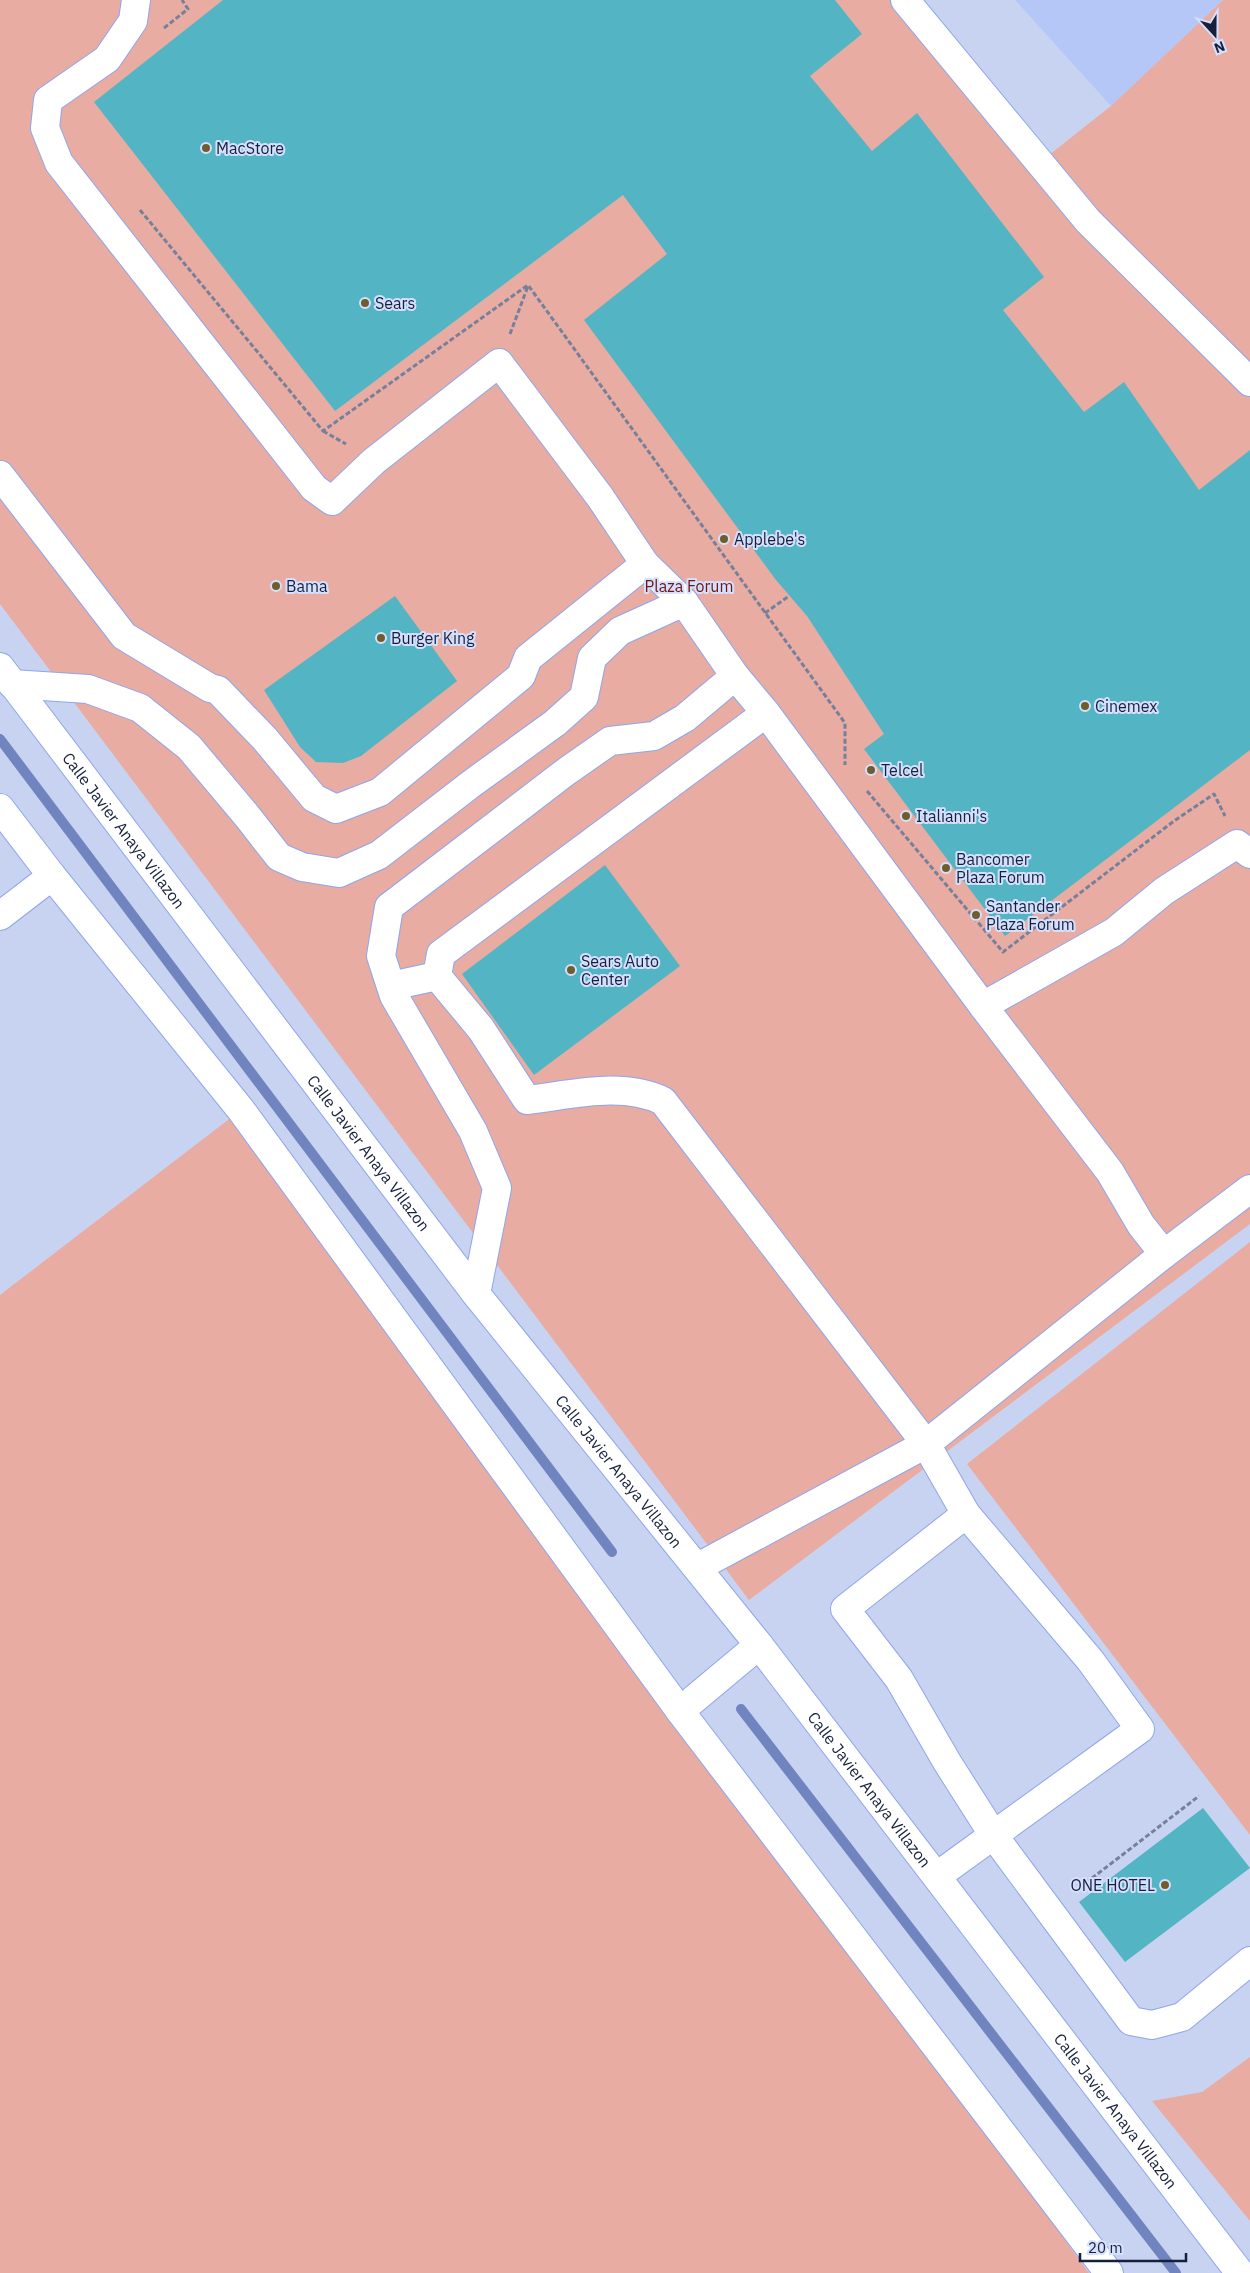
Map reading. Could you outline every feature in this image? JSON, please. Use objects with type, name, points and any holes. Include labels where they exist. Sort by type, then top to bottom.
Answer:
[{"type":"street","points":[[136,0],[133,21],[108,59],[48,100],[45,128],[59,163],[314,488],[332,501],[374,461],[499,363],[600,497],[645,564],[684,602],[735,676],[766,713],[983,1006],[1110,1172],[1140,1225],[1164,1254]]},
{"type":"street","points":[[905,0],[1088,221],[1250,382]]},
{"type":"street","points":[[0,475],[124,636],[210,688],[218,690],[265,740],[314,798],[336,809],[380,792],[521,676],[528,658],[645,564]]},
{"type":"street","points":[[6,676],[88,689],[140,708],[189,747],[279,857],[302,866],[339,873],[379,855],[471,784],[555,723],[584,697],[592,658],[620,631],[684,602]]},
{"type":"street","name":"Calle Javier Anaya Villazon","points":[[6,676],[476,1294],[759,1645],[1240,2273]]},
{"type":"street","points":[[476,1294],[497,1188],[473,1131],[394,996],[381,956],[389,907],[567,771],[610,741],[654,736],[685,718],[735,676]]},
{"type":"street","points":[[437,976],[441,954],[766,713]]},
{"type":"street","points":[[0,808],[52,876],[241,1110],[680,1711],[1109,2273]]},
{"type":"street","points":[[983,1006],[1114,932],[1164,891],[1237,844],[1250,854]]},
{"type":"street","points":[[0,916],[52,876]]},
{"type":"street","points":[[391,986],[437,976]]},
{"type":"street","points":[[437,976],[481,1029],[527,1100],[611,1090],[648,1093],[663,1100],[926,1444],[966,1514],[1090,1660],[1140,1729],[937,1876]]},
{"type":"street","points":[[698,1567],[926,1444],[1164,1254],[1250,1189]]},
{"type":"street","points":[[966,1514],[844,1609],[898,1679],[994,1836],[1131,2021],[1152,2024],[1182,2017],[1250,1961]]},
{"type":"street","points":[[680,1711],[759,1645]]},
{"type":"path","points":[[499,363],[528,285]]},
{"type":"path","points":[[765,613],[790,596]]},
{"type":"path","points":[[1050,1911],[1199,1796]]},
{"type":"shaded area","points":[[1015,0],[1223,0],[1111,106]]},
{"type":"green space","name":"Plaza Forum","points":[[0,0],[920,0],[1049,155],[1111,106],[1223,0],[1250,0],[1250,1224],[749,1600],[0,604]]},
{"type":"green space","points":[[241,1110],[1089,2273],[0,2273],[0,1295]]},
{"type":"green space","points":[[1250,1242],[1250,1835],[967,1464]]},
{"type":"green space","points":[[1250,2057],[1250,2221],[1152,2101],[1202,2092]]},
{"type":"building","points":[[223,0],[835,0],[862,34],[810,76],[872,151],[917,113],[1044,277],[1003,310],[1084,412],[1124,382],[1199,490],[1250,450],[1250,750],[1005,936],[864,749],[884,734],[807,616],[776,580],[584,320],[667,254],[623,195],[335,411],[94,102]]},
{"type":"building","name":"Burger King","points":[[395,596],[457,681],[361,756],[343,763],[316,762],[300,747],[264,690]]},
{"type":"building","name":"Sears Auto Center","points":[[605,865],[680,966],[534,1075],[462,974]]},
{"type":"building","name":"ONE HOTEL","points":[[1203,1808],[1250,1868],[1125,1962],[1079,1902]]},
{"type":"waterway","points":[[0,739],[612,1552]]},
{"type":"waterway","points":[[741,1709],[1176,2273]]},
{"type":"place","name":"MacStore","points":[[206,148]]},
{"type":"place","name":"Sears","points":[[365,303]]},
{"type":"place","name":"Applebe's","points":[[724,539]]},
{"type":"place","name":"Bama","points":[[276,586]]},
{"type":"place","name":"Burger King","points":[[381,638]]},
{"type":"place","name":"Cinemex","points":[[1085,706]]},
{"type":"place","name":"Telcel","points":[[871,770]]},
{"type":"place","name":"Italianni's","points":[[906,816]]},
{"type":"place","name":"Bancomer Plaza Forum","points":[[946,868]]},
{"type":"place","name":"Santander Plaza Forum","points":[[976,915]]},
{"type":"place","name":"Sears Auto Center","points":[[571,970]]},
{"type":"place","name":"ONE HOTEL","points":[[1165,1885]]}]
